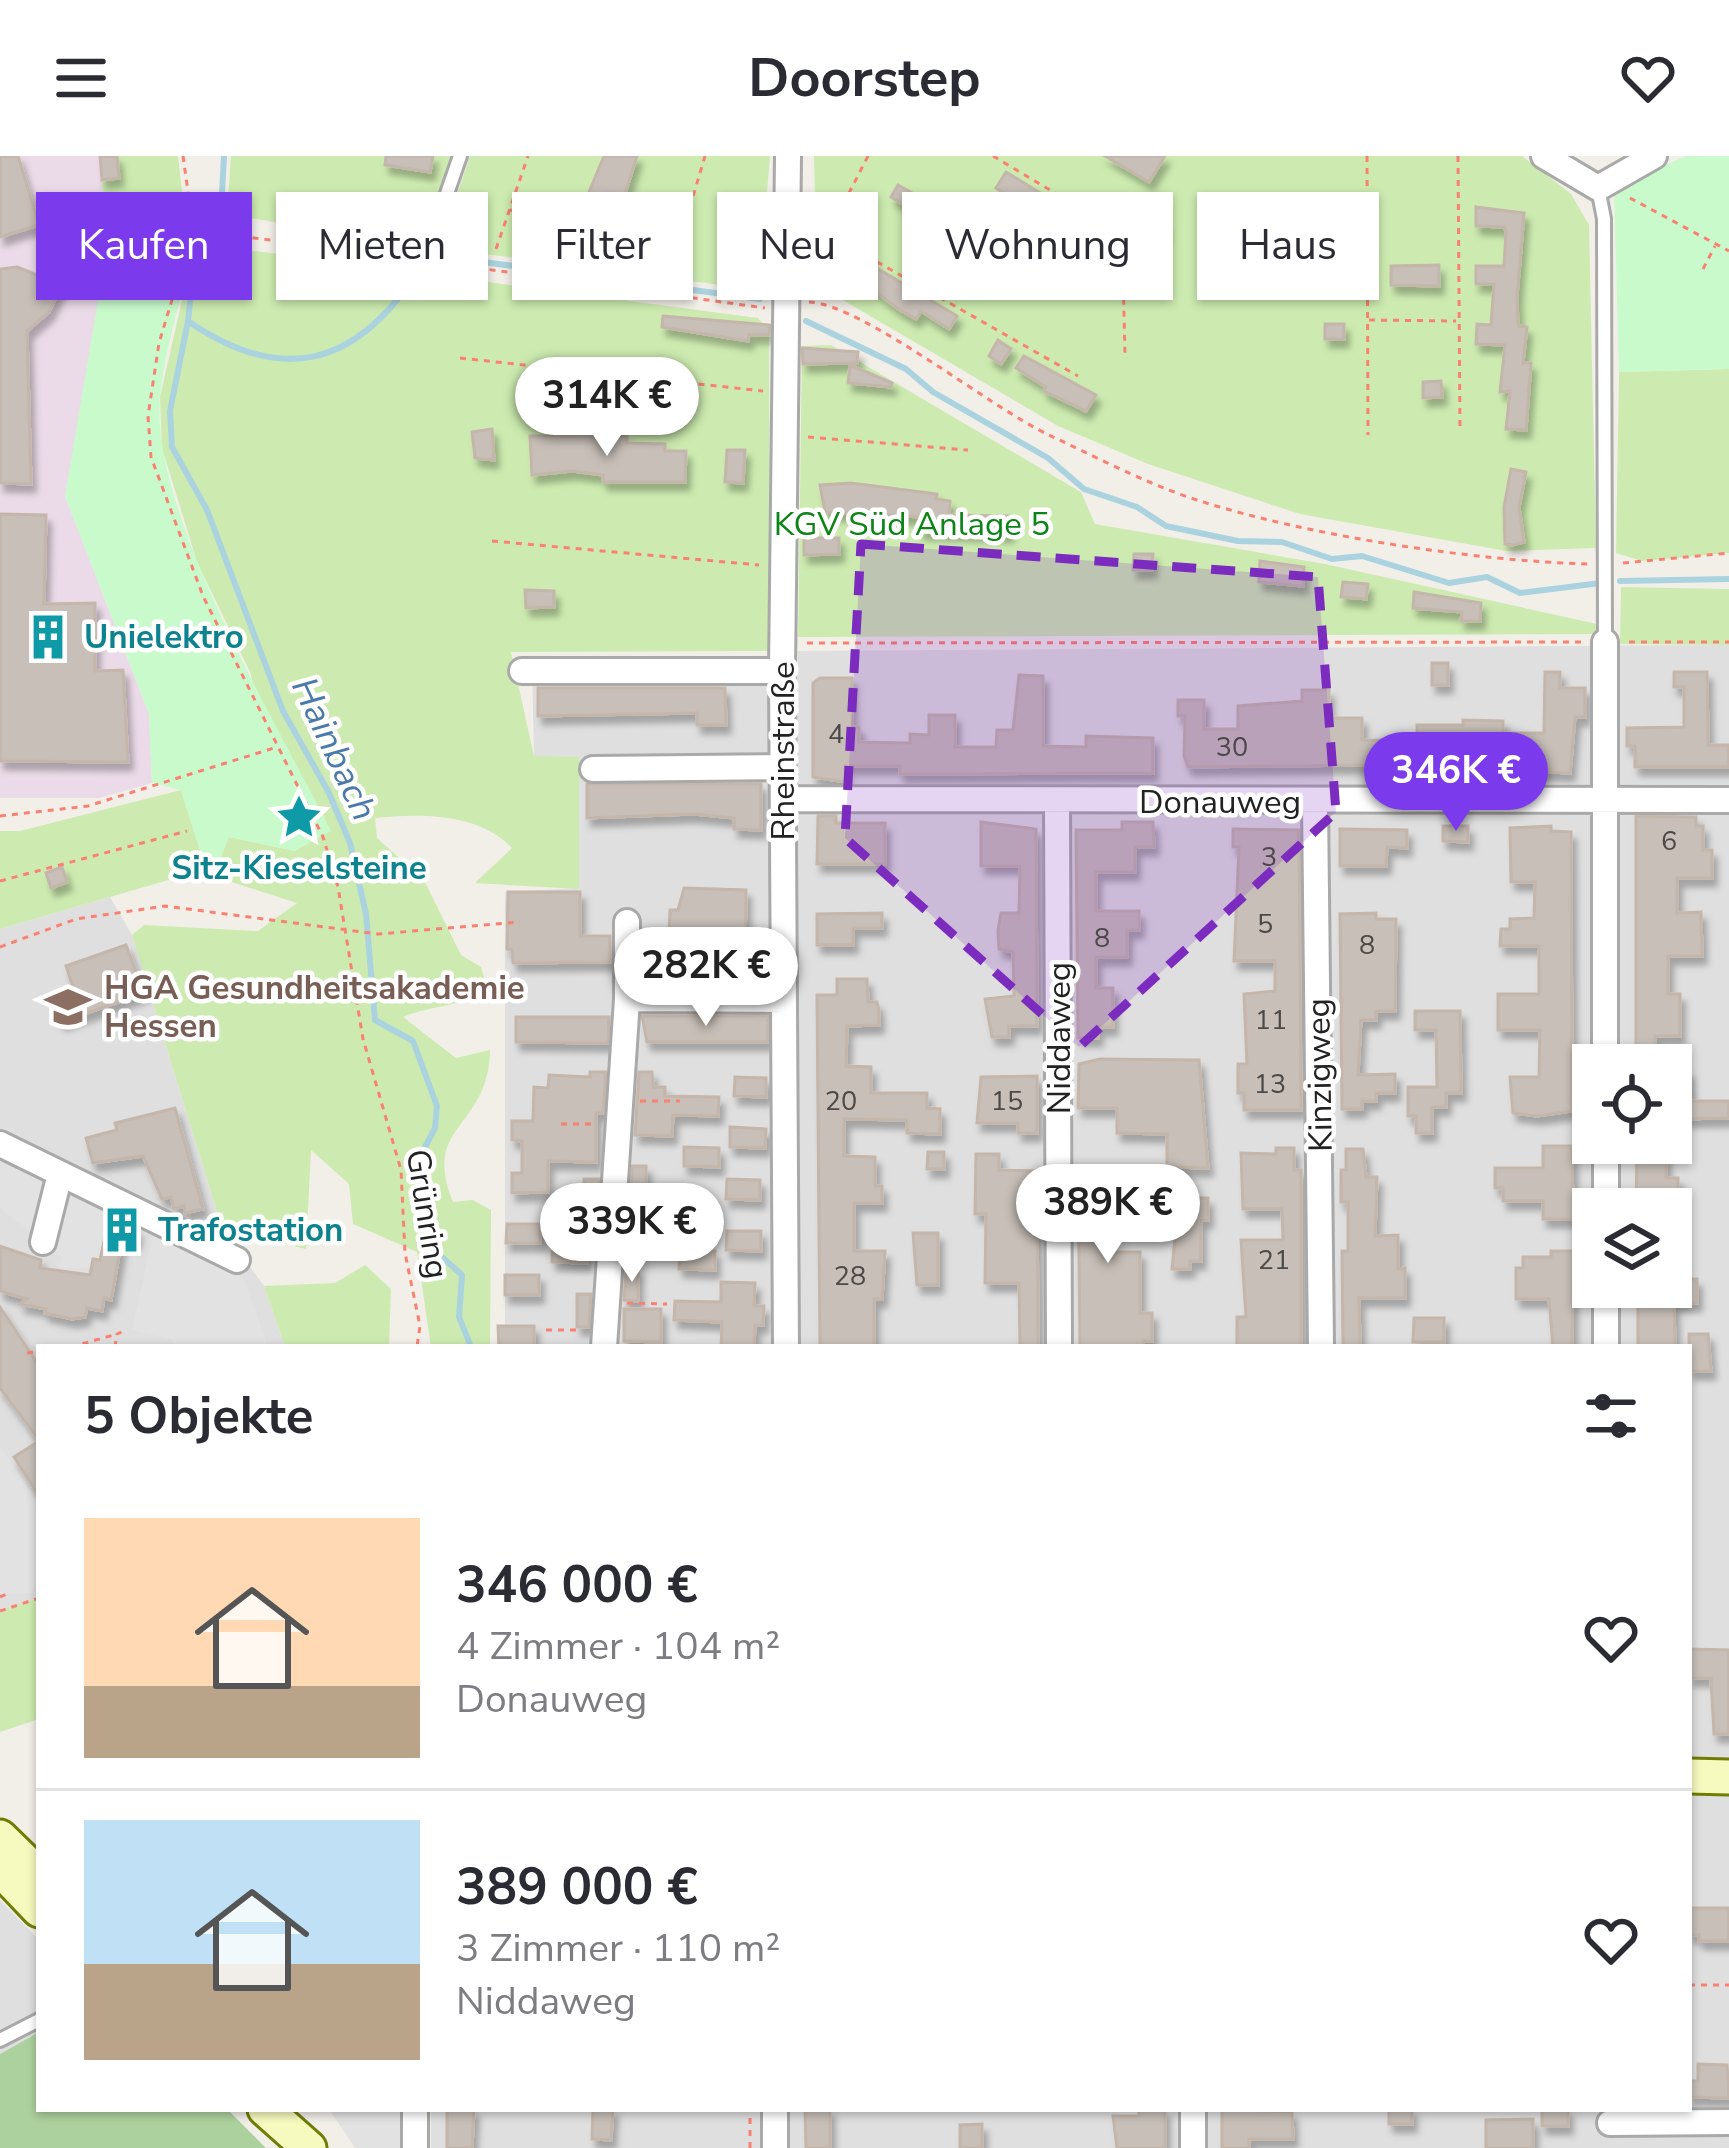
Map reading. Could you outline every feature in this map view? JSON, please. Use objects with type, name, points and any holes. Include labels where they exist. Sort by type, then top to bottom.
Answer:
[{"type":"main road","points":[[1692,1776],[1729,1777]]},
{"type":"main road","points":[[0,1837],[36,1872]]},
{"type":"main road","points":[[0,1868],[36,1907]]},
{"type":"main road","points":[[269,2112],[311,2148]]},
{"type":"main road","points":[[289,2112],[311,2148]]},
{"type":"street","name":"Rheinstraße","points":[[787,1344],[782,643],[788,156]]},
{"type":"street","points":[[1544,156],[1598,188],[1654,156]]},
{"type":"street","points":[[1605,642],[1605,1044]]},
{"type":"street","points":[[522,671],[782,671]]},
{"type":"street","points":[[592,769],[782,767]]},
{"type":"street","name":"Donauweg","points":[[783,799],[1729,800]]},
{"type":"street","name":"Niddaweg","points":[[1058,802],[1060,1344]]},
{"type":"street","name":"Kinzigweg","points":[[1316,802],[1321,1344]]},
{"type":"street","points":[[605,1339],[627,999],[627,922]]},
{"type":"street","points":[[627,999],[784,1000]]},
{"type":"street","points":[[0,1144],[237,1260]]},
{"type":"street","points":[[43,1242],[60,1174]]},
{"type":"street","points":[[1606,1308],[1606,1344]]},
{"type":"street","points":[[415,2112],[415,2148]]},
{"type":"street","points":[[775,2112],[775,2148]]},
{"type":"street","points":[[1193,2112],[1193,2148]]},
{"type":"street","points":[[1610,2127],[1729,2122]]},
{"type":"lane","points":[[448,192],[460,156]]},
{"type":"lane","points":[[1598,188],[1604,219],[1605,642]]},
{"type":"lane","points":[[0,2040],[36,2022]]},
{"type":"path","points":[[183,156],[188,192]]},
{"type":"path","points":[[496,249],[528,156]]},
{"type":"path","points":[[510,210],[681,237],[706,156]]},
{"type":"path","points":[[868,156],[828,234],[1078,376]]},
{"type":"path","points":[[993,156],[1122,233],[1125,355]]},
{"type":"path","points":[[1367,156],[1368,435]]},
{"type":"path","points":[[1458,156],[1460,428]]},
{"type":"path","points":[[1598,188],[1623,194],[1729,251]]},
{"type":"path","points":[[1703,269],[1715,244]]},
{"type":"path","points":[[488,269],[785,308],[806,302],[836,307],[1042,432],[1198,501],[1252,516],[1464,553],[1607,564],[1729,553]]},
{"type":"path","name":"Grünring","points":[[172,300],[159,343],[148,440],[179,542],[275,748],[323,837],[347,930],[363,1039],[401,1170],[405,1252],[420,1326],[417,1344]]},
{"type":"path","points":[[1367,320],[1459,321]]},
{"type":"path","points":[[460,358],[785,394]]},
{"type":"path","points":[[785,436],[968,450]]},
{"type":"path","points":[[492,541],[784,567]]},
{"type":"path","points":[[782,643],[1729,642]]},
{"type":"path","points":[[0,816],[88,806],[275,748]]},
{"type":"path","points":[[0,881],[187,831]]},
{"type":"path","points":[[0,947],[76,919],[165,906],[378,934],[520,922]]},
{"type":"path","points":[[561,1124],[680,1101]]},
{"type":"path","points":[[614,1202],[674,1203]]},
{"type":"path","points":[[553,1228],[612,1229]]},
{"type":"path","points":[[607,1303],[667,1304]]},
{"type":"path","points":[[82,1344],[127,1330]]},
{"type":"path","points":[[546,1330],[605,1339]]},
{"type":"path","points":[[115,1344],[117,1334]]},
{"type":"path","points":[[27,1353],[36,1352]]},
{"type":"path","points":[[0,1597],[9,1592]]},
{"type":"path","points":[[0,1611],[36,1599]]},
{"type":"path","points":[[1692,1984],[1729,1985]]},
{"type":"path","points":[[750,2112],[750,2148]]},
{"type":"highlighted area","points":[[861,544],[1318,577],[1336,812],[1079,1047],[845,838]]},
{"type":"shaded area","points":[[0,156],[100,156],[103,192],[36,192],[36,300],[101,300],[65,496],[149,714],[152,783],[99,798],[0,798]]},
{"type":"shaded area","points":[[1729,645],[1729,2148],[431,2148],[431,2112],[1692,2112],[1692,1344],[505,1344],[505,892],[579,888],[579,758],[534,757],[532,666],[798,664],[798,651]]},
{"type":"shaded area","points":[[110,897],[132,935],[222,1228],[264,1286],[284,1344],[36,1344],[36,1599],[0,1610],[0,929]]},
{"type":"shaded area","points":[[0,1144],[60,1174],[43,1242],[0,1208]]},
{"type":"shaded area","points":[[62,1181],[104,1205],[106,1267],[59,1268],[62,1256],[44,1251]]},
{"type":"shaded area","points":[[154,1230],[237,1260],[267,1344],[176,1344],[132,1330]]},
{"type":"shaded area","points":[[0,1447],[36,1498],[36,1582],[33,1593],[0,1594]]},
{"type":"shaded area","points":[[0,1900],[36,1937],[36,2034],[0,2054]]},
{"type":"shaded area","points":[[331,2112],[401,2112],[402,2148],[355,2148]]},
{"type":"green space","points":[[100,156],[178,156],[182,192],[103,192]]},
{"type":"green space","points":[[231,156],[455,156],[442,192],[276,192],[276,222],[252,218],[252,192],[229,192]]},
{"type":"green space","points":[[470,156],[770,156],[767,192],[717,192],[717,284],[693,281],[693,192],[512,192],[512,258],[488,254],[488,192],[458,192]]},
{"type":"green space","points":[[814,156],[1522,156],[1571,194],[1589,225],[1596,548],[1506,551],[1300,514],[1148,464],[1058,426],[843,300],[878,300],[878,192],[815,192]]},
{"type":"green space","points":[[1686,156],[1729,156],[1729,369],[1619,372],[1614,188]]},
{"type":"green space","points":[[252,251],[276,254],[276,300],[488,300],[488,282],[512,285],[512,300],[623,300],[758,318],[769,331],[770,651],[511,652],[534,756],[579,757],[579,889],[475,883],[512,848],[499,836],[448,818],[375,818],[377,838],[424,880],[461,955],[481,967],[487,987],[466,999],[403,1017],[456,1058],[490,1050],[479,1096],[450,1140],[445,1176],[453,1202],[473,1200],[491,1210],[490,1344],[431,1344],[417,1252],[353,1224],[349,1184],[311,1150],[306,1249],[222,1228],[132,935],[144,925],[258,931],[297,903],[228,881],[219,861],[229,837],[295,851],[250,672],[197,562],[162,448],[160,397],[182,300],[252,300]]},
{"type":"green space","points":[[98,300],[180,300],[160,396],[162,443],[175,498],[222,617],[331,831],[295,851],[229,837],[219,861],[206,869],[181,790],[152,783],[149,714],[65,496]]},
{"type":"green space","name":"KGV Süd Anlage 5","points":[[831,345],[1081,492],[1095,524],[1325,564],[1597,624],[1597,634],[798,637],[802,346]]},
{"type":"green space","points":[[1729,369],[1729,553],[1642,561],[1616,553],[1619,372]]},
{"type":"green space","points":[[1621,587],[1729,589],[1729,645],[1620,644]]},
{"type":"green space","points":[[181,790],[206,869],[0,929],[0,831],[20,831]]},
{"type":"green space","points":[[365,1265],[391,1289],[389,1344],[284,1344],[264,1286],[335,1283]]},
{"type":"green space","points":[[36,1599],[36,1720],[0,1732],[0,1610]]},
{"type":"green space","points":[[36,2034],[36,2112],[230,2112],[266,2148],[0,2148],[0,2054]]},
{"type":"building","points":[[0,156],[18,156],[36,226],[0,237]]},
{"type":"building","points":[[100,156],[117,156],[119,178],[102,180]]},
{"type":"building","points":[[386,156],[433,156],[430,172],[385,165]]},
{"type":"building","points":[[604,156],[637,156],[626,192],[589,192]]},
{"type":"building","points":[[1105,156],[1165,156],[1149,182]]},
{"type":"building","points":[[1006,172],[1039,192],[1002,192],[996,188]]},
{"type":"building","points":[[898,185],[910,192],[902,192],[902,204],[891,197]]},
{"type":"building","points":[[1476,207],[1524,213],[1517,297],[1518,326],[1527,327],[1523,363],[1531,363],[1526,430],[1506,429],[1510,391],[1500,392],[1505,345],[1476,344],[1477,324],[1491,325],[1494,284],[1476,284],[1476,266],[1504,266],[1506,231],[1504,227],[1476,226]]},
{"type":"building","points":[[1439,265],[1439,286],[1391,285],[1391,266]]},
{"type":"building","points":[[17,267],[36,275],[36,300],[55,300],[49,312],[27,331],[31,484],[0,483],[0,269]]},
{"type":"building","points":[[878,269],[902,283],[902,300],[930,300],[957,316],[949,329],[921,311],[916,319],[878,294]]},
{"type":"building","points":[[663,316],[770,325],[769,335],[749,335],[748,341],[662,327]]},
{"type":"building","points":[[1325,324],[1344,324],[1344,339],[1325,339]]},
{"type":"building","points":[[998,340],[1011,349],[1001,364],[989,356]]},
{"type":"building","points":[[802,348],[858,352],[857,363],[803,364]]},
{"type":"building","points":[[1024,356],[1096,395],[1086,411],[1044,391],[1046,387],[1016,368]]},
{"type":"building","points":[[850,365],[892,383],[891,387],[848,383]]},
{"type":"building","points":[[1441,381],[1442,397],[1423,398],[1423,382]]},
{"type":"building","points":[[492,429],[494,460],[475,458],[472,432]]},
{"type":"building","points":[[530,436],[627,436],[627,443],[665,444],[665,451],[686,451],[685,482],[603,482],[603,475],[572,471],[532,475]]},
{"type":"building","points":[[727,450],[745,450],[743,483],[725,482]]},
{"type":"building","points":[[1511,469],[1526,472],[1519,507],[1524,542],[1513,545],[1505,544],[1504,507]]},
{"type":"building","points":[[851,483],[937,494],[936,499],[950,501],[949,515],[1009,516],[1009,534],[920,531],[921,517],[825,512],[820,485]]},
{"type":"building","name":"Unielektro","points":[[0,514],[46,515],[44,604],[95,603],[95,671],[123,670],[128,762],[0,761]]},
{"type":"building","points":[[804,538],[839,538],[839,554],[804,555]]},
{"type":"building","points":[[1134,554],[1153,554],[1152,570],[1133,570]]},
{"type":"building","points":[[1260,561],[1304,567],[1303,586],[1259,582]]},
{"type":"building","points":[[1343,582],[1368,584],[1366,599],[1341,597]]},
{"type":"building","points":[[525,590],[554,591],[554,607],[526,608]]},
{"type":"building","points":[[1414,592],[1481,603],[1480,621],[1461,621],[1462,612],[1413,608]]},
{"type":"building","points":[[1432,663],[1448,663],[1448,685],[1432,685]]},
{"type":"building","points":[[1545,672],[1560,672],[1560,688],[1585,688],[1585,717],[1575,717],[1570,773],[1372,765],[1188,767],[1184,756],[1185,716],[1178,716],[1178,700],[1204,700],[1204,729],[1238,729],[1238,706],[1302,701],[1302,690],[1329,690],[1329,718],[1362,718],[1362,740],[1417,741],[1417,725],[1463,725],[1463,720],[1503,721],[1503,733],[1544,733]]},
{"type":"building","points":[[1674,672],[1707,672],[1708,745],[1729,745],[1729,767],[1635,767],[1635,746],[1627,746],[1627,728],[1684,727],[1684,687],[1674,687]]},
{"type":"building","points":[[1019,675],[1043,676],[1043,746],[1086,747],[1086,736],[1153,738],[1153,773],[900,774],[900,766],[845,766],[846,782],[813,777],[813,683],[820,678],[852,678],[852,727],[859,727],[859,742],[910,743],[910,734],[929,735],[929,715],[955,715],[955,747],[996,747],[997,730],[1013,730]]},
{"type":"building","points":[[538,688],[725,688],[726,725],[697,725],[697,713],[538,716]]},
{"type":"building","points":[[587,784],[761,784],[761,830],[734,829],[734,818],[694,814],[587,818]]},
{"type":"building","points":[[818,816],[836,816],[836,823],[885,823],[885,864],[817,864]]},
{"type":"building","points":[[1636,816],[1696,817],[1696,826],[1703,826],[1703,850],[1712,850],[1712,878],[1677,878],[1677,913],[1701,912],[1702,956],[1668,956],[1668,994],[1680,994],[1680,1036],[1655,1036],[1655,1044],[1636,1044]]},
{"type":"building","points":[[981,822],[1036,829],[1037,1026],[1009,1026],[1009,1037],[992,1037],[985,999],[1014,996],[1013,952],[999,949],[998,930],[1001,913],[1019,913],[1020,866],[981,866]]},
{"type":"building","points":[[1122,822],[1153,822],[1154,847],[1135,847],[1135,872],[1096,872],[1096,911],[1139,911],[1139,930],[1127,930],[1127,957],[1096,957],[1096,988],[1113,988],[1113,1027],[1098,1027],[1098,1038],[1078,1038],[1076,830],[1122,830]]},
{"type":"building","points":[[1443,826],[1468,826],[1468,842],[1443,841]]},
{"type":"building","points":[[1551,826],[1551,831],[1571,832],[1572,1111],[1537,1116],[1513,1113],[1510,1077],[1539,1077],[1540,1030],[1498,1030],[1498,994],[1539,994],[1539,946],[1500,946],[1501,929],[1510,929],[1510,919],[1534,918],[1535,882],[1511,882],[1510,828]]},
{"type":"building","points":[[1233,829],[1299,830],[1301,1110],[1244,1110],[1244,1093],[1238,1093],[1238,1064],[1247,1064],[1244,994],[1275,991],[1275,961],[1234,961],[1239,847],[1233,847]]},
{"type":"building","points":[[1340,829],[1407,830],[1407,848],[1387,847],[1386,866],[1340,866]]},
{"type":"building","points":[[62,867],[67,882],[51,888],[46,873]]},
{"type":"building","points":[[684,888],[746,890],[745,956],[680,954],[680,934],[669,934],[670,910],[678,910]]},
{"type":"building","points":[[508,892],[580,892],[580,936],[610,936],[610,962],[513,963],[512,950],[507,949]]},
{"type":"building","points":[[882,913],[882,928],[853,928],[853,945],[817,945],[817,914]]},
{"type":"building","points":[[1376,913],[1376,919],[1396,919],[1395,1011],[1376,1011],[1376,1020],[1361,1020],[1358,1075],[1395,1074],[1395,1093],[1376,1093],[1376,1101],[1362,1101],[1362,1109],[1342,1109],[1340,914]]},
{"type":"building","points":[[126,945],[144,993],[61,1022],[53,1000],[75,993],[66,966]]},
{"type":"building","points":[[837,979],[867,979],[868,1002],[877,1002],[879,1011],[879,1025],[847,1026],[846,1066],[871,1067],[871,1093],[927,1093],[927,1108],[940,1109],[940,1134],[907,1133],[907,1120],[844,1119],[844,1156],[875,1157],[875,1186],[882,1186],[882,1203],[854,1203],[854,1251],[885,1251],[882,1299],[874,1299],[874,1344],[820,1344],[817,995],[837,995]]},
{"type":"building","points":[[1415,1011],[1460,1011],[1461,1093],[1446,1093],[1446,1107],[1432,1107],[1432,1133],[1416,1133],[1416,1116],[1408,1116],[1408,1087],[1437,1087],[1436,1030],[1415,1030]]},
{"type":"building","points":[[642,1016],[768,1016],[768,1042],[647,1042]]},
{"type":"building","points":[[516,1017],[609,1017],[608,1043],[516,1042]]},
{"type":"building","points":[[1100,1059],[1199,1060],[1208,1168],[1167,1167],[1167,1134],[1117,1133],[1117,1108],[1078,1108],[1079,1064]]},
{"type":"building","points":[[590,1072],[606,1072],[603,1113],[596,1113],[596,1162],[548,1161],[548,1192],[512,1193],[512,1173],[522,1173],[522,1141],[512,1140],[512,1121],[533,1121],[534,1087],[548,1088],[549,1075],[590,1077]]},
{"type":"building","points":[[639,1072],[652,1072],[653,1087],[665,1087],[665,1096],[719,1097],[718,1116],[673,1115],[672,1136],[635,1135]]},
{"type":"building","points":[[1037,1076],[1037,1133],[1018,1133],[1018,1123],[977,1123],[981,1077]]},
{"type":"building","points":[[735,1077],[766,1078],[766,1097],[734,1096]]},
{"type":"building","points":[[1692,1101],[1729,1101],[1729,1118],[1692,1119]]},
{"type":"building","points":[[175,1108],[203,1209],[185,1213],[184,1206],[174,1209],[171,1197],[162,1199],[143,1156],[93,1163],[86,1138],[117,1130],[115,1123]]},
{"type":"building","points":[[730,1127],[766,1129],[765,1148],[730,1147]]},
{"type":"building","points":[[1543,1146],[1572,1146],[1572,1219],[1543,1219],[1543,1201],[1503,1201],[1503,1188],[1495,1188],[1495,1168],[1543,1168]]},
{"type":"building","points":[[684,1147],[719,1148],[719,1167],[684,1166]]},
{"type":"building","points":[[1276,1148],[1294,1148],[1294,1170],[1301,1170],[1301,1344],[1237,1344],[1237,1317],[1246,1317],[1241,1240],[1283,1240],[1282,1209],[1243,1209],[1241,1153],[1276,1154]]},
{"type":"building","points":[[1346,1149],[1363,1149],[1366,1177],[1377,1177],[1375,1236],[1398,1235],[1398,1269],[1405,1268],[1405,1298],[1359,1298],[1360,1344],[1343,1344],[1342,1251],[1348,1251],[1348,1202],[1341,1202],[1341,1170],[1346,1170]]},
{"type":"building","points":[[928,1152],[944,1152],[944,1169],[927,1169]]},
{"type":"building","points":[[976,1154],[999,1154],[999,1170],[1037,1171],[1038,1344],[1020,1344],[1019,1283],[985,1283],[986,1214],[975,1214]]},
{"type":"building","points":[[1637,1164],[1666,1164],[1666,1178],[1678,1178],[1678,1188],[1636,1188]]},
{"type":"building","points":[[632,1166],[646,1166],[646,1207],[668,1207],[667,1239],[630,1238]]},
{"type":"building","points":[[1078,1170],[1130,1170],[1130,1186],[1141,1186],[1141,1208],[1108,1208],[1107,1252],[1140,1252],[1140,1313],[1152,1313],[1152,1341],[1080,1344]]},
{"type":"building","points":[[584,1179],[599,1179],[596,1223],[584,1223]]},
{"type":"building","points":[[727,1179],[760,1180],[760,1200],[726,1199]]},
{"type":"building","points":[[679,1198],[713,1199],[713,1219],[678,1218]]},
{"type":"building","points":[[1190,1198],[1208,1198],[1208,1220],[1201,1220],[1201,1261],[1190,1261],[1190,1269],[1172,1269],[1178,1207],[1190,1207]]},
{"type":"building","points":[[109,1218],[137,1230],[135,1242],[122,1239],[111,1300],[104,1298],[102,1311],[87,1308],[85,1317],[72,1319],[20,1304],[27,1299],[0,1291],[0,1246],[41,1260],[40,1268],[90,1275],[93,1259],[100,1260]]},
{"type":"building","points":[[507,1224],[540,1224],[540,1243],[506,1243]]},
{"type":"building","points":[[553,1231],[588,1232],[587,1263],[552,1262]]},
{"type":"building","points":[[727,1231],[761,1231],[761,1251],[726,1250]]},
{"type":"building","points":[[913,1233],[938,1233],[938,1285],[917,1285]]},
{"type":"building","points":[[680,1250],[715,1251],[715,1270],[679,1269]]},
{"type":"building","points":[[1572,1251],[1572,1344],[1553,1344],[1549,1299],[1516,1299],[1516,1268],[1523,1268],[1523,1257]]},
{"type":"building","points":[[626,1269],[638,1269],[638,1301],[624,1300]]},
{"type":"building","points":[[505,1275],[539,1275],[539,1295],[505,1295]]},
{"type":"building","points":[[1692,1279],[1697,1279],[1697,1303],[1692,1303]]},
{"type":"building","points":[[721,1282],[755,1283],[754,1306],[764,1306],[763,1325],[755,1325],[754,1344],[721,1344],[722,1322],[674,1320],[675,1301],[721,1302]]},
{"type":"building","points":[[577,1294],[591,1294],[589,1327],[577,1327]]},
{"type":"building","points":[[0,1307],[36,1361],[36,1436],[0,1388]]},
{"type":"building","points":[[1638,1308],[1674,1308],[1675,1344],[1638,1344]]},
{"type":"building","points":[[624,1309],[661,1309],[661,1342],[624,1341]]},
{"type":"building","points":[[1414,1318],[1444,1318],[1444,1342],[1413,1342]]},
{"type":"building","points":[[498,1326],[534,1326],[534,1344],[499,1344]]},
{"type":"building","points":[[1689,1334],[1708,1334],[1711,1371],[1692,1371]]},
{"type":"building","points":[[36,1443],[36,1491],[14,1457]]},
{"type":"building","points":[[1692,1649],[1729,1650],[1729,1734],[1714,1734],[1711,1678],[1692,1678]]},
{"type":"building","points":[[1692,1908],[1729,1908],[1729,1941],[1699,1941],[1699,1935],[1692,1935]]},
{"type":"building","points":[[1698,2064],[1727,2065],[1729,2098],[1692,2097],[1692,2081],[1698,2081]]},
{"type":"building","points":[[447,2112],[474,2112],[472,2148],[447,2148]]},
{"type":"building","points":[[593,2112],[613,2112],[611,2140],[592,2139]]},
{"type":"building","points":[[805,2112],[830,2112],[830,2148],[806,2148]]},
{"type":"building","points":[[1139,2112],[1165,2112],[1165,2148],[1117,2148],[1113,2116],[1139,2116]]},
{"type":"building","points":[[1222,2112],[1292,2112],[1293,2139],[1249,2139],[1249,2148],[1222,2148]]},
{"type":"building","points":[[1389,2112],[1412,2112],[1412,2124],[1389,2124]]},
{"type":"building","points":[[1542,2112],[1568,2112],[1568,2126],[1542,2126]]},
{"type":"building","points":[[1533,2119],[1533,2148],[1486,2148],[1486,2120]]},
{"type":"building","points":[[982,2124],[982,2148],[960,2148],[960,2125]]},
{"type":"waterway","name":"Hainbach","points":[[224,156],[222,193],[201,210],[188,321],[170,411],[172,447],[207,510],[283,711],[329,793],[350,843],[366,914],[375,1020],[413,1041],[437,1106],[435,1128],[420,1157],[424,1241],[462,1275],[459,1317],[470,1344]]},
{"type":"waterway","points":[[488,263],[717,293]]},
{"type":"waterway","points":[[188,321],[254,354],[285,359],[342,347],[368,330],[397,300]]},
{"type":"waterway","points":[[806,321],[906,369],[933,392],[1048,458],[1084,489],[1137,507],[1166,526],[1238,541],[1282,542],[1332,559],[1362,556],[1449,583],[1487,577],[1520,593],[1601,583]]},
{"type":"waterway","points":[[1620,581],[1729,579]]},
{"type":"place","name":"Unielektro","points":[[48,637]]},
{"type":"place","name":"Sitz-Kieselsteine","points":[[299,817]]},
{"type":"place","name":"HGA Gesundheitsakademie Hessen","points":[[68,1007]]},
{"type":"place","name":"Trafostation","points":[[122,1230]]}]
